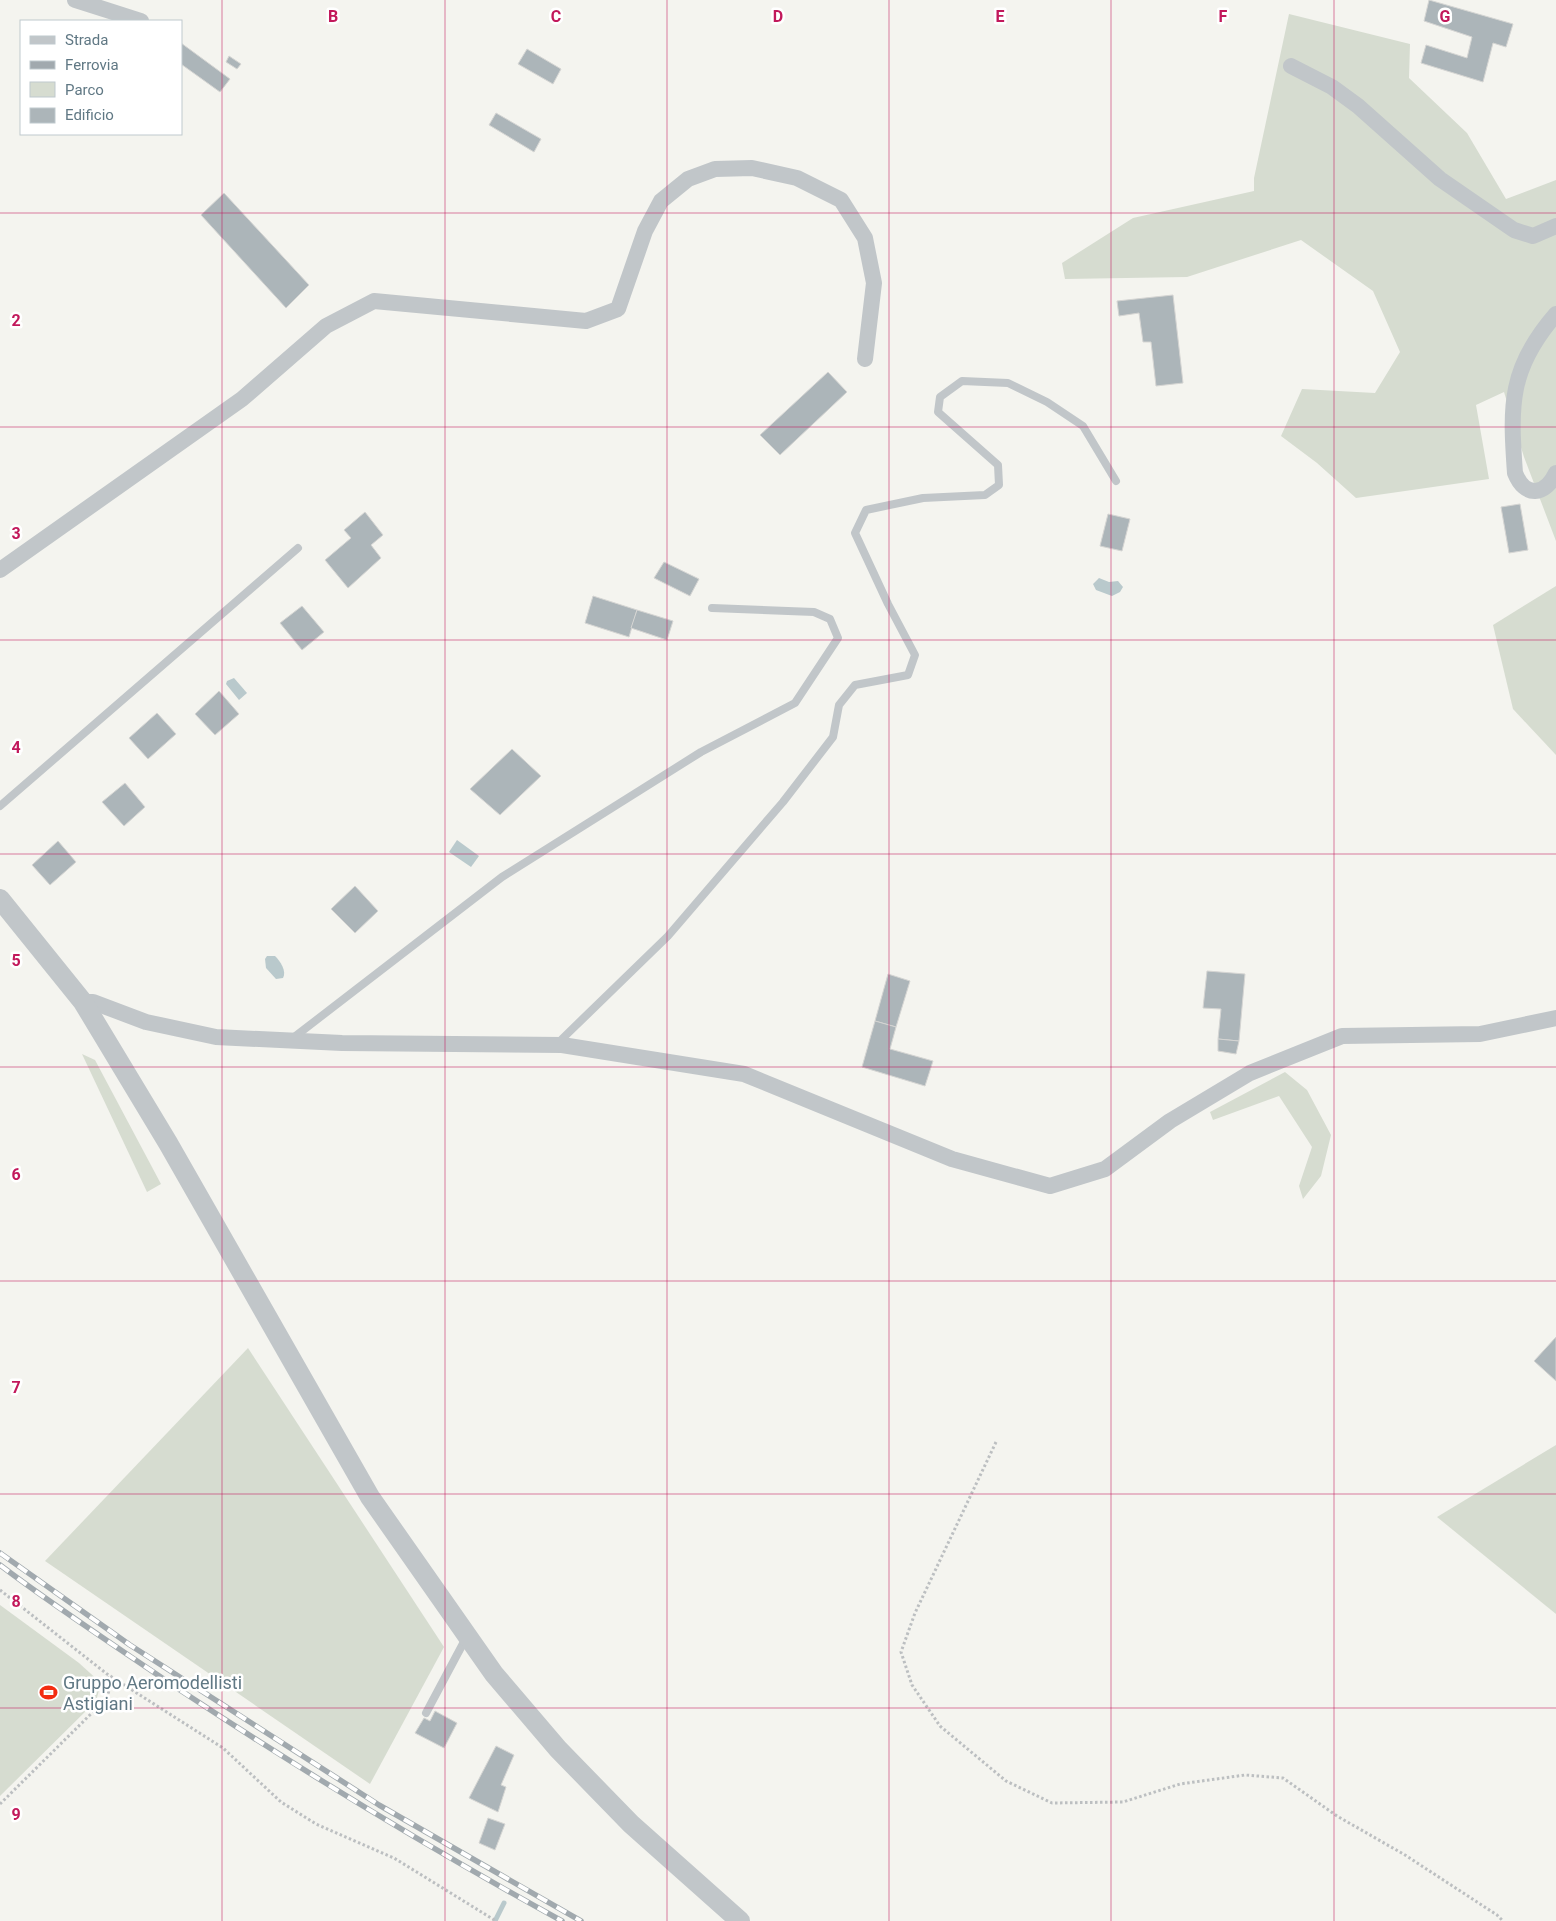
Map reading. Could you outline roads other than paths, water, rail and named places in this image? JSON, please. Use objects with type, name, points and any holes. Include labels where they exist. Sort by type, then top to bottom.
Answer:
[{"type":"street","points":[[75,0],[138,20]]},
{"type":"street","points":[[1291,66],[1338,91],[1440,179],[1514,230],[1533,236],[1556,226]]},
{"type":"street","points":[[0,570],[242,399],[326,326],[374,301],[586,321],[618,309],[645,231],[661,202],[688,179],[715,169],[752,168],[797,178],[841,200],[865,238],[874,283],[865,359]]},
{"type":"street","points":[[1556,314],[1537,336],[1519,372],[1512,401],[1512,426],[1515,473],[1518,482],[1531,491],[1536,492],[1546,487],[1556,473]]},
{"type":"street","points":[[0,900],[83,1002],[168,1143],[370,1496],[494,1674],[558,1749],[631,1824],[740,1921]]},
{"type":"street","points":[[83,1002],[93,1002],[146,1022],[216,1037],[342,1043],[562,1045],[744,1074],[952,1159],[1050,1186],[1105,1169],[1170,1121],[1250,1073],[1342,1036],[1480,1034],[1556,1018]]},
{"type":"lane","points":[[562,1045],[562,1039],[668,936],[783,802],[833,737],[839,705],[855,685],[908,676],[915,655],[888,604],[855,533],[866,510],[923,498],[985,495],[999,485],[998,465],[938,412],[940,397],[962,381],[1008,383],[1047,402],[1083,426],[1116,481]]},
{"type":"lane","points":[[0,806],[298,548]]},
{"type":"lane","points":[[291,1040],[502,877],[701,752],[796,703],[838,638],[830,619],[814,612],[712,608]]},
{"type":"lane","points":[[426,1713],[467,1636]]},
{"type":"waterway","points":[[495,1921],[504,1903]]},
{"type":"railway","points":[[0,1553],[130,1645],[379,1805],[581,1921]]},
{"type":"railway","points":[[0,1565],[89,1629],[274,1751],[416,1838],[562,1921]]},
{"type":"place","name":"Gruppo Aeromodellisti Astigiani","points":[[49,1692]]}]
